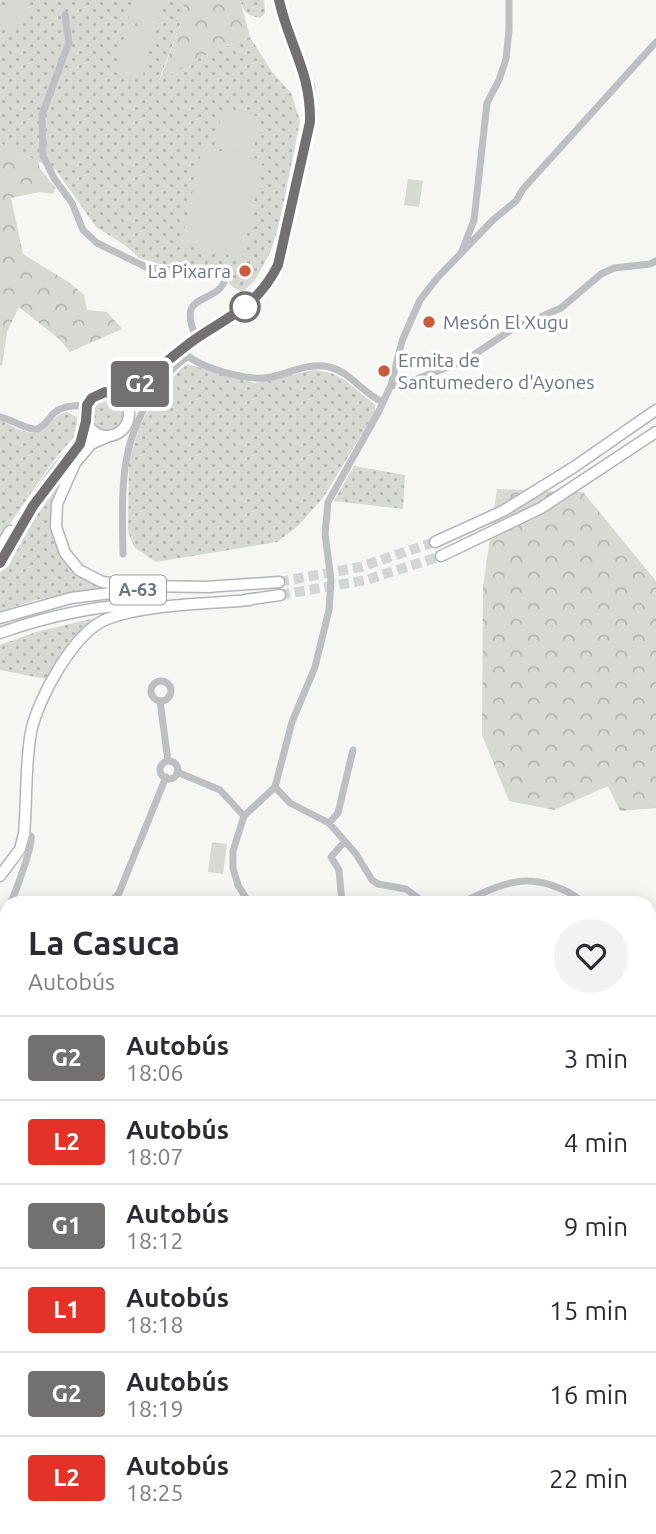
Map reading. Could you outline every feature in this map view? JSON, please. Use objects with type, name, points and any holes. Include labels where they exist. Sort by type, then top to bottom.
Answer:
[{"type":"highway","points":[[119,396],[185,353],[197,339],[255,300],[269,284],[278,265],[310,122],[305,74],[279,0]]},
{"type":"highway","points":[[127,407],[140,383]]},
{"type":"highway","points":[[80,444],[87,405],[99,394],[111,392],[119,396],[127,407],[128,419],[125,425],[120,431],[91,444],[75,463],[57,504],[57,535],[65,553],[79,570],[102,582],[140,586],[211,587]]},
{"type":"highway","points":[[435,542],[503,511],[656,411]]},
{"type":"highway","points":[[86,421],[89,427],[99,434],[112,435]]},
{"type":"highway","points":[[440,556],[541,508],[656,432]]},
{"type":"highway","points":[[0,563],[22,523],[56,474],[80,444],[99,434]]},
{"type":"highway","points":[[0,548],[36,493],[56,474]]},
{"type":"highway","name":"A-63","points":[[0,618],[42,605],[99,594],[279,582]]},
{"type":"highway","name":"A-63","points":[[0,634],[51,617],[105,607],[250,600],[280,596]]},
{"type":"highway","points":[[0,876],[20,849],[24,834],[32,730],[36,715],[56,676],[82,636],[103,620],[135,611],[250,600]]},
{"type":"street","points":[[461,254],[474,220],[487,103],[506,59],[509,0]]},
{"type":"street","points":[[65,15],[69,43],[42,115],[43,156],[72,203],[83,230],[97,243],[148,268],[223,273],[226,277],[225,283],[196,303],[188,314],[188,321],[197,339]]},
{"type":"street","points":[[245,896],[233,868],[233,851],[244,816],[275,788],[292,722],[315,667],[329,610],[331,580],[325,534],[328,502],[391,386],[402,341],[420,300],[438,276],[494,219],[516,201],[523,189],[656,42]]},
{"type":"street","points":[[391,386],[399,386],[466,360],[511,330],[561,308],[601,274],[614,268],[656,261]]},
{"type":"street","points":[[123,554],[125,464],[130,441],[153,393],[185,353],[197,363],[249,378],[272,377],[314,366],[325,366],[340,371],[383,402]]},
{"type":"street","points":[[0,417],[36,429],[56,411],[68,406],[87,405]]},
{"type":"street","points":[[160,701],[168,761],[161,769],[166,777],[174,777],[177,772],[175,763],[168,761]]},
{"type":"street","points":[[329,823],[338,813],[353,750]]},
{"type":"street","points":[[177,772],[220,790],[244,816]]},
{"type":"street","points":[[116,896],[166,777]]},
{"type":"street","points":[[275,788],[290,803],[329,823],[356,854],[372,880],[378,884],[406,889],[416,896]]},
{"type":"street","points":[[13,896],[23,860],[32,843],[31,836],[24,834]]},
{"type":"street","points":[[341,896],[339,870],[331,857],[344,842]]},
{"type":"street","points":[[479,896],[519,881],[551,885],[575,896]]},
{"type":"green space","points":[[0,0],[183,0],[184,14],[159,80],[201,57],[250,37],[272,72],[291,93],[300,121],[279,226],[270,253],[255,280],[242,293],[229,284],[229,272],[226,269],[160,264],[139,258],[126,246],[96,227],[56,170],[0,143]]},
{"type":"green space","points":[[10,0],[29,0],[20,20],[0,30],[0,12],[7,7]]},
{"type":"green space","points":[[134,0],[163,0],[156,28],[128,21]]},
{"type":"green space","points":[[183,0],[240,0],[250,37],[201,57],[159,82],[184,14]]},
{"type":"green space","points":[[240,0],[264,0],[265,13],[260,18],[249,14]]},
{"type":"green space","points":[[127,26],[154,33],[142,79],[115,72]]},
{"type":"green space","points":[[223,108],[261,117],[252,156],[214,147]]},
{"type":"green space","points":[[0,143],[38,161],[40,169],[56,188],[53,194],[40,192],[11,198],[23,254],[70,283],[84,295],[87,310],[107,312],[122,329],[70,352],[59,339],[19,307],[7,332],[0,366]]},
{"type":"green space","points":[[202,147],[263,160],[242,258],[181,245]]},
{"type":"green space","points":[[408,179],[423,181],[419,207],[404,205]]},
{"type":"green space","points":[[187,364],[255,383],[314,370],[331,373],[345,380],[375,405],[375,412],[323,498],[298,526],[277,542],[156,562],[134,547],[128,531],[129,460],[140,425],[157,396]]},
{"type":"green space","points":[[107,397],[119,402],[124,414],[119,426],[107,431],[95,426],[90,414],[95,402]]},
{"type":"green space","points":[[67,412],[77,417],[79,431],[54,460],[0,538],[0,420],[33,433],[42,430],[62,413]]},
{"type":"green space","points":[[354,466],[405,475],[403,509],[334,501]]},
{"type":"green space","points":[[64,476],[51,523],[57,547],[74,571],[105,588],[35,600],[0,612],[0,573],[3,567],[8,567],[28,528]]},
{"type":"green space","points":[[497,489],[583,492],[656,581],[656,808],[620,811],[608,786],[554,810],[509,801],[482,735],[483,587]]},
{"type":"green space","points":[[103,616],[76,637],[46,679],[0,670],[0,645],[36,632]]},
{"type":"green space","points":[[212,842],[227,844],[223,874],[208,872]]},
{"type":"tunnel","points":[[279,582],[360,567],[435,542]]},
{"type":"tunnel","points":[[280,595],[366,580],[441,556]]},
{"type":"bus line","name":"G2","points":[[0,563],[33,506],[80,444],[87,405],[92,398],[105,392],[119,396],[130,391],[197,339],[255,300],[269,284],[284,243],[310,122],[309,88],[279,0]]},
{"type":"place","name":"La Pixarra","points":[[245,271]]},
{"type":"place","name":"Mesón El Xugu","points":[[429,322]]},
{"type":"place","name":"Ermita de Santumedero d'Ayones","points":[[384,371]]}]
